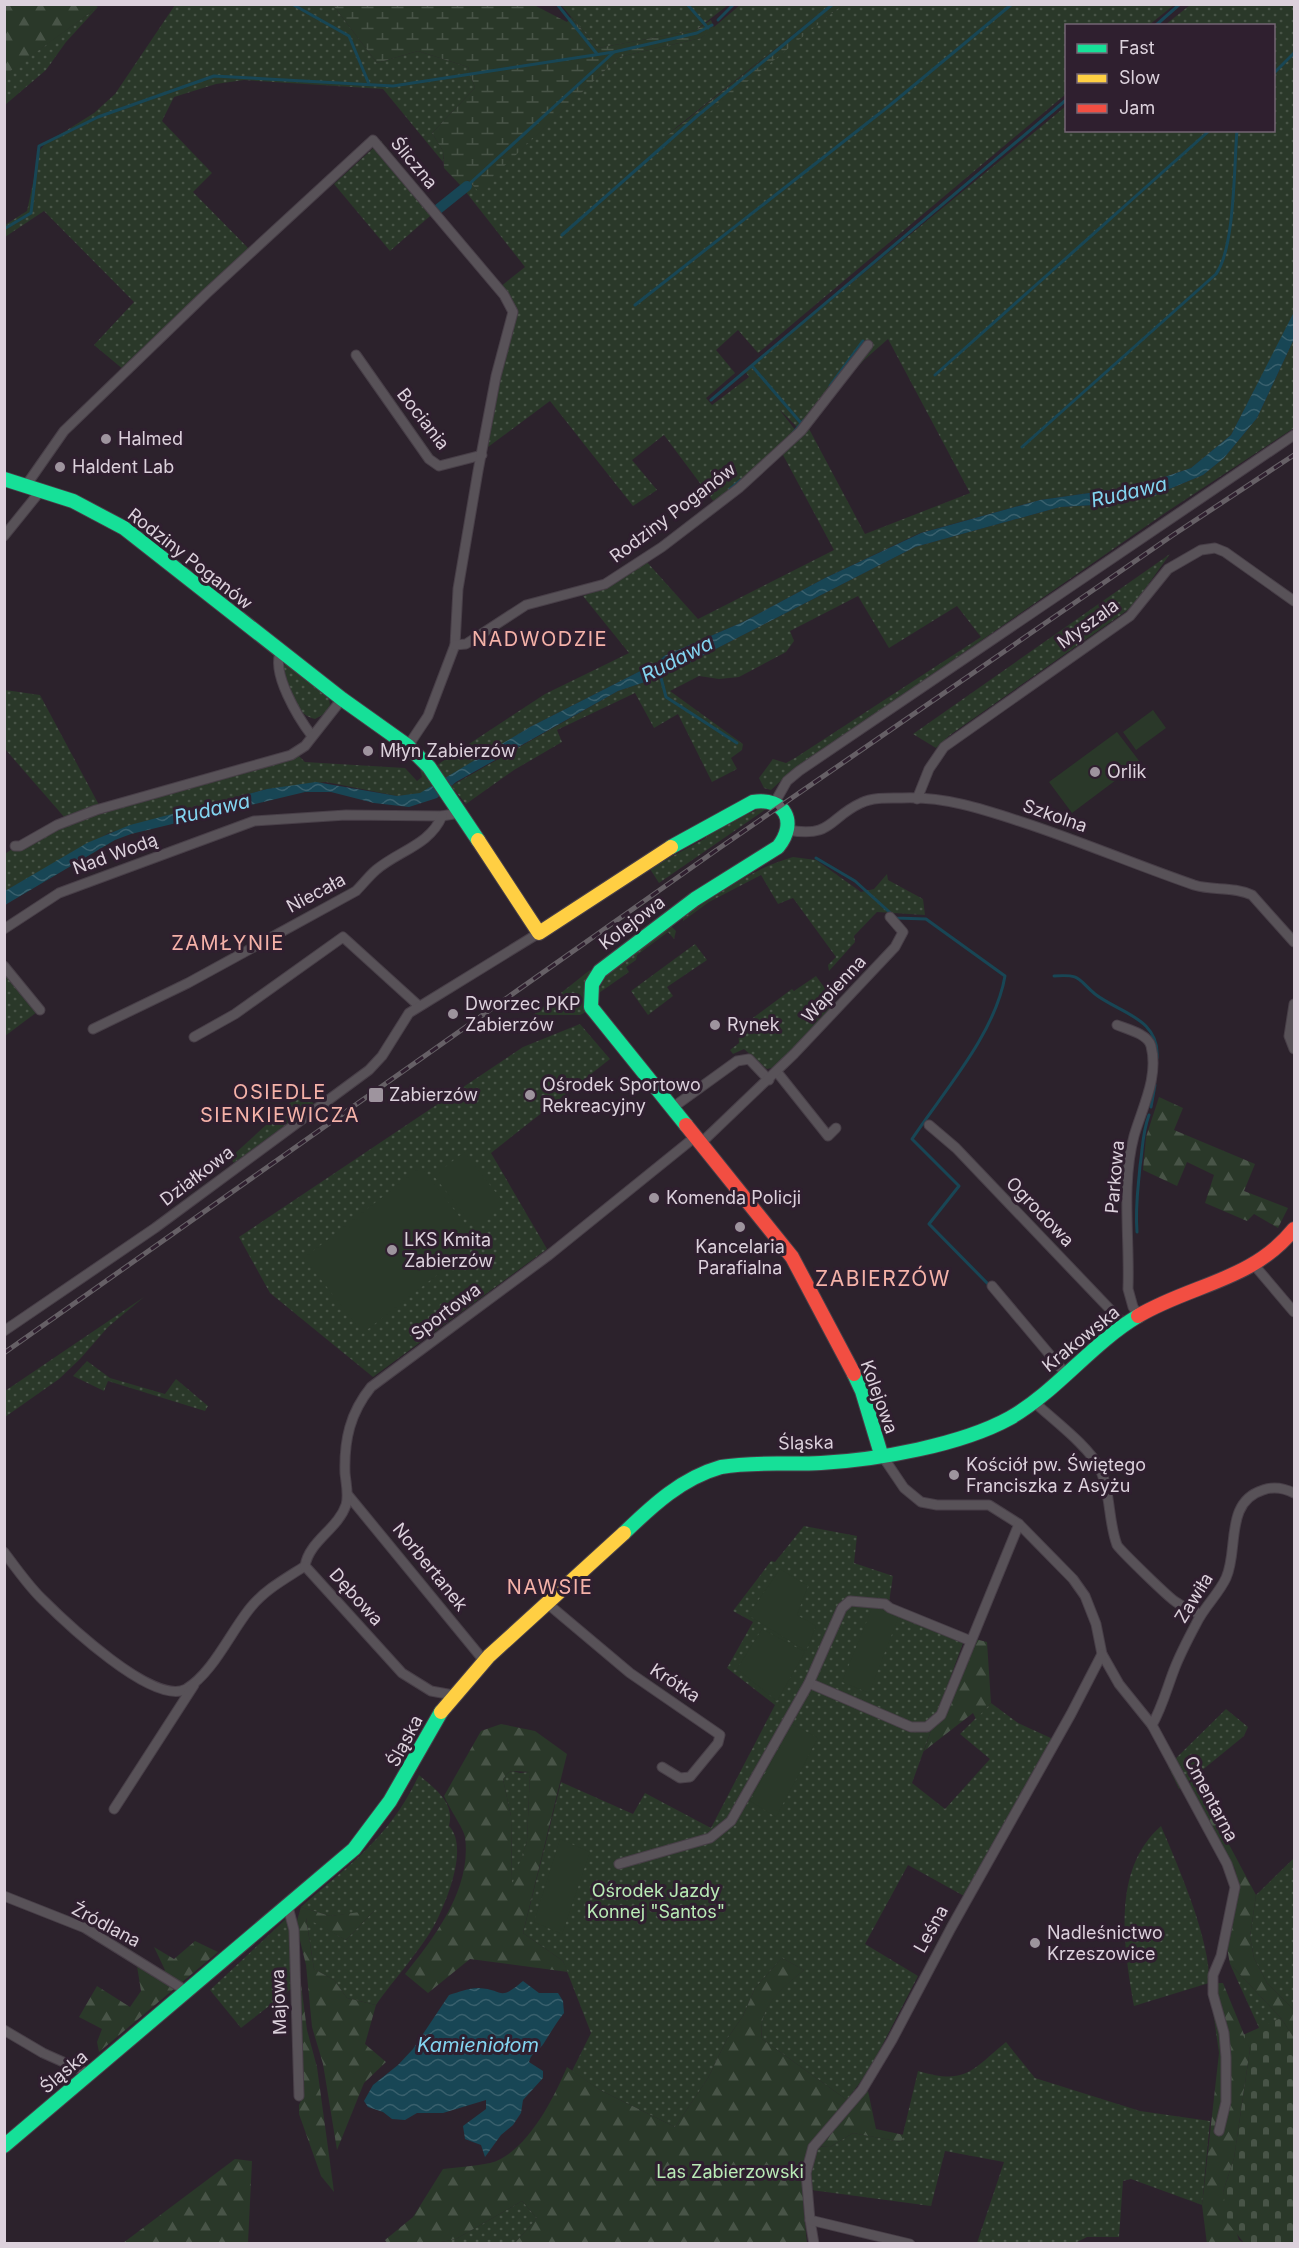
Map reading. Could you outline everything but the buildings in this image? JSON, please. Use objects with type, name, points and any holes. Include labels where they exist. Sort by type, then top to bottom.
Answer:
[{"type":"street","name":"Śliczna","points":[[27,484],[64,431],[373,140],[504,295],[511,307],[512,318],[496,376],[482,455]]},
{"type":"street","name":"Rodziny Poganów","points":[[455,645],[466,644],[526,605],[605,584],[639,564],[769,462],[826,401],[868,345]]},
{"type":"street","name":"Bociania","points":[[356,355],[429,459],[439,466],[482,455]]},
{"type":"street","points":[[775,802],[788,781],[799,771],[1294,435]]},
{"type":"street","points":[[408,746],[428,716],[455,645],[458,589],[482,455]]},
{"type":"street","name":"Rodziny Poganów","points":[[4,478],[42,489],[87,507],[124,528],[342,699],[408,746],[429,767],[538,933]]},
{"type":"street","points":[[4,536],[42,489]]},
{"type":"street","name":"Myszala","points":[[917,799],[929,769],[944,747],[1130,616],[1168,569],[1201,549],[1215,548],[1225,552],[1294,601]]},
{"type":"street","points":[[281,651],[278,660],[281,676],[295,712],[312,736]]},
{"type":"street","points":[[15,846],[20,846],[57,825],[96,810],[291,755],[305,746],[342,699]]},
{"type":"street","points":[[194,1036],[235,1014],[343,937],[419,1006],[538,933],[642,864],[753,802],[763,800],[775,802],[788,818],[788,830]]},
{"type":"street","name":"Szkolna","points":[[788,830],[820,831],[866,801],[944,800],[983,809],[1078,841],[1196,886],[1243,891],[1252,895],[1294,942]]},
{"type":"street","name":"Nad Wodą","points":[[4,929],[59,893],[254,821],[346,815],[442,816],[457,808]]},
{"type":"street","name":"Niecała","points":[[93,1029],[188,983],[356,891],[377,869],[399,857],[436,830],[442,816]]},
{"type":"street","name":"Kolejowa","points":[[788,830],[784,841],[778,847],[695,898],[608,963],[592,984],[590,999],[596,1015],[760,1214],[792,1257],[818,1302],[862,1390],[881,1454]]},
{"type":"street","name":"Wapienna","points":[[698,1140],[769,1080],[855,991],[901,939],[903,932],[890,916]]},
{"type":"street","points":[[4,966],[40,1010]]},
{"type":"street","points":[[1294,1004],[1289,1036],[1294,1049]]},
{"type":"street","name":"Działkowa","points":[[4,1331],[156,1228],[369,1070],[382,1056],[403,1019],[419,1006]]},
{"type":"street","name":"Parkowa","points":[[1117,1025],[1143,1036],[1152,1049],[1150,1087],[1133,1139],[1129,1166],[1128,1289],[1133,1307],[1139,1316]]},
{"type":"street","points":[[672,1108],[737,1060],[749,1059],[769,1080]]},
{"type":"street","points":[[777,1072],[828,1136],[836,1128]]},
{"type":"street","name":"Ogrodowa","points":[[929,1125],[956,1148],[1125,1325]]},
{"type":"street","name":"Sportowa","points":[[348,1495],[345,1445],[352,1417],[371,1387],[540,1262],[698,1140]]},
{"type":"street","name":"Krakowska","points":[[881,1454],[979,1432],[1002,1422],[1033,1401],[1125,1325],[1176,1297],[1255,1266],[1282,1245],[1294,1229]]},
{"type":"street","points":[[1255,1266],[1294,1312]]},
{"type":"street","points":[[992,1286],[1066,1374]]},
{"type":"street","points":[[1033,1401],[1091,1456],[1100,1468],[1108,1492],[1118,1547],[1125,1557],[1155,1581],[1174,1602],[1200,1614]]},
{"type":"street","name":"Cmentarna","points":[[881,1454],[904,1488],[921,1502],[937,1505],[989,1505],[1019,1524],[1072,1579],[1085,1596],[1096,1624],[1102,1654],[1119,1684],[1152,1725],[1227,1864],[1234,1887],[1221,1956],[1213,1975],[1213,1994],[1224,2033],[1226,2057],[1226,2102],[1219,2131]]},
{"type":"street","name":"Śląska","points":[[4,2146],[288,1907],[371,1832],[394,1798],[430,1731],[453,1695],[485,1662],[645,1514],[681,1484],[698,1474],[729,1464],[817,1463],[881,1454]]},
{"type":"street","name":"Zawiła","points":[[1152,1725],[1174,1668],[1200,1614],[1215,1597],[1227,1577],[1231,1564],[1236,1519],[1245,1502],[1255,1493],[1265,1489],[1279,1487],[1294,1493]]},
{"type":"street","points":[[305,1566],[306,1559],[318,1541],[345,1507],[348,1495]]},
{"type":"street","name":"Norbertanek","points":[[348,1495],[485,1662]]},
{"type":"street","points":[[808,1683],[911,1727],[927,1727],[940,1715],[1019,1524]]},
{"type":"street","points":[[4,1552],[42,1599],[93,1644],[134,1675],[166,1692],[178,1692],[177,1713]]},
{"type":"street","name":"Dębowa","points":[[114,1809],[198,1680],[252,1605],[268,1589],[305,1566],[351,1614],[402,1673],[431,1691],[453,1695]]},
{"type":"street","points":[[619,1864],[710,1839],[731,1821],[808,1683],[842,1608],[850,1601],[885,1604],[971,1641]]},
{"type":"street","name":"Krótka","points":[[548,1604],[630,1673],[720,1735],[718,1743],[690,1777],[680,1778],[662,1767]]},
{"type":"street","name":"Leśna","points":[[814,2244],[806,2173],[813,2147],[862,2090],[892,2040],[1102,1654]]},
{"type":"street","name":"Dębowa","points":[[178,1692],[198,1680]]},
{"type":"street","name":"Źródlana","points":[[4,1896],[85,1928],[188,1992]]},
{"type":"street","name":"Majowa","points":[[288,1907],[294,1930],[299,2096]]},
{"type":"street","points":[[4,2030],[43,2053],[90,2074]]},
{"type":"street","points":[[810,2220],[910,2244]]},
{"type":"green space","points":[[92,4],[98,7],[5,75],[5,5]]},
{"type":"green space","points":[[175,5],[333,5],[377,63],[418,51],[468,67],[475,88],[432,133],[443,151],[443,162],[383,89],[244,80],[216,84],[174,97],[162,121],[212,173],[193,192],[251,251],[124,370],[94,345],[134,302],[44,211],[5,237],[5,225],[27,211],[40,150],[45,144],[94,113],[115,94]]},
{"type":"green space","points":[[333,5],[534,5],[567,22],[571,17],[598,48],[696,30],[711,20],[714,28],[701,38],[619,57],[478,191],[468,180],[462,187],[444,168],[443,151],[432,133],[475,88],[468,67],[418,51],[377,63]]},
{"type":"green space","points":[[561,5],[728,5],[696,30],[598,48]]},
{"type":"green space","points":[[740,5],[830,5],[668,134],[771,61],[842,5],[1174,5],[1150,24],[1065,24],[1065,95],[758,353],[738,330],[716,350],[735,373],[706,398],[712,405],[749,377],[745,371],[1065,107],[1065,132],[1275,132],[1275,24],[1166,24],[1190,5],[1294,5],[1294,312],[1292,318],[1231,435],[1191,468],[1138,486],[1040,500],[920,533],[825,578],[743,622],[664,656],[658,662],[530,727],[446,779],[437,765],[545,694],[629,653],[583,596],[610,585],[646,561],[698,619],[834,550],[783,455],[808,427],[865,534],[970,493],[888,339],[863,361],[801,431],[779,409],[796,431],[778,452],[714,502],[664,435],[632,460],[657,490],[633,506],[550,401],[488,447],[500,376],[516,310],[500,287],[525,267],[462,187],[468,180],[478,190],[619,57],[701,38]]},
{"type":"green space","points":[[830,5],[842,5],[674,141],[668,135]]},
{"type":"green space","points":[[98,7],[66,42],[46,70],[5,105],[4,75]]},
{"type":"green space","points":[[381,141],[437,210],[390,251],[334,184]]},
{"type":"green space","points":[[1294,339],[1294,428],[1168,511],[787,775],[771,790],[764,788],[759,778],[773,759],[786,763],[795,758],[981,637],[957,606],[889,648],[858,596],[790,631],[794,641],[786,652],[739,677],[719,679],[699,676],[670,691],[743,744],[742,750],[731,758],[737,769],[712,782],[678,714],[654,728],[635,693],[557,730],[562,742],[514,770],[466,804],[451,786],[618,691],[663,676],[915,547],[1060,507],[1095,505],[1155,495],[1203,475],[1224,458],[1257,418]]},
{"type":"green space","points":[[1170,554],[1132,607],[950,735],[936,748],[913,734]]},
{"type":"green space","points":[[286,663],[329,695],[330,707],[326,713],[315,719],[307,716],[296,705],[283,666]]},
{"type":"green space","points":[[5,690],[40,695],[99,805],[65,818],[5,749]]},
{"type":"green space","points":[[1153,710],[1166,728],[1136,750],[1123,732]]},
{"type":"green space","name":"Orlik","points":[[1117,732],[1140,762],[1072,813],[1049,782]]},
{"type":"green space","points":[[299,756],[305,762],[405,768],[417,781],[422,777],[420,769],[423,769],[434,787],[420,794],[397,796],[326,782],[267,789],[109,833],[5,891],[5,854],[12,849],[16,851],[63,825],[220,776]]},
{"type":"green space","points":[[761,808],[766,809],[659,883],[650,869],[659,859],[662,862],[706,838],[708,832]]},
{"type":"green space","points":[[793,857],[816,860],[861,892],[874,889],[887,874],[888,880],[923,899],[925,915],[877,912],[854,936],[855,942],[829,971],[828,965],[836,957],[793,898],[778,904],[761,875],[709,902],[683,921],[683,916],[736,882]]},
{"type":"green space","points":[[670,925],[676,931],[674,939],[668,932],[637,955],[636,960],[626,967],[629,972],[596,995],[607,974]]},
{"type":"green space","points":[[695,944],[707,960],[667,987],[673,996],[648,1015],[631,991]]},
{"type":"green space","points":[[590,970],[592,971],[584,991],[588,1011],[580,1015],[533,1015]]},
{"type":"green space","points":[[4,973],[37,1012],[5,1036],[4,1036]]},
{"type":"green space","points":[[816,976],[832,998],[833,1006],[775,1067],[767,1069],[744,1049],[733,1054],[730,1050],[739,1043],[738,1029],[792,989],[794,991]]},
{"type":"green space","points":[[580,1024],[610,1059],[491,1153],[547,1249],[373,1377],[270,1293],[239,1237],[523,1047]]},
{"type":"green space","points":[[302,1092],[314,1104],[234,1163],[230,1158]]},
{"type":"green space","points":[[1159,1097],[1183,1108],[1174,1130],[1255,1164],[1244,1191],[1288,1208],[1278,1228],[1254,1214],[1247,1221],[1205,1203],[1214,1175],[1187,1162],[1177,1186],[1143,1170],[1146,1137]]},
{"type":"green space","points":[[464,1152],[505,1204],[475,1228],[434,1176]]},
{"type":"green space","name":"LKS Kmita Zabierzów","points":[[421,1167],[479,1242],[363,1333],[304,1258]]},
{"type":"green space","points":[[144,1297],[108,1327],[59,1379],[5,1417],[5,1391]]},
{"type":"green space","points":[[87,1361],[110,1378],[165,1394],[176,1379],[208,1406],[205,1411],[108,1381],[104,1391],[73,1376]]},
{"type":"green space","name":"Ośrodek Jazdy Konnej \"Santos\"","points":[[804,1526],[857,1536],[854,1563],[893,1576],[888,1609],[963,1643],[912,1783],[945,1809],[990,1759],[960,1734],[991,1703],[1018,1723],[1053,1739],[964,1896],[908,1865],[865,1944],[918,1976],[870,2069],[847,2100],[762,2039],[761,2028],[767,2008],[779,1992],[804,1970],[782,1958],[755,1988],[743,2016],[727,2039],[708,2078],[675,2127],[600,2090],[572,2071],[591,2033],[563,1961],[523,1933],[561,1782],[633,1814],[645,1793],[711,1828],[775,1705],[727,1668],[753,1622],[733,1611],[771,1561],[775,1562]]},
{"type":"green space","points":[[780,1569],[808,1586],[797,1615],[816,1626],[806,1651],[748,1615]]},
{"type":"green space","points":[[873,1606],[899,1616],[869,1693],[842,1682]]},
{"type":"green space","points":[[762,1629],[805,1652],[777,1701],[737,1669]]},
{"type":"green space","points":[[975,1639],[987,1642],[991,1703],[976,1719],[973,1713],[924,1751],[933,1725]]},
{"type":"green space","points":[[1226,1709],[1248,1727],[1244,1736],[1179,1789],[1168,1766]]},
{"type":"green space","points":[[501,1724],[535,1731],[567,1754],[523,1933],[563,1961],[568,1972],[470,1959],[428,1993],[405,1974],[449,1911],[463,1875],[466,1856],[465,1837],[444,1796],[481,1731]],"holes":[[[509,1772],[530,1772],[527,1841],[512,1885],[511,1816],[503,1779]]]},
{"type":"green space","points":[[792,1724],[818,1738],[776,1817],[750,1801]]},
{"type":"green space","points":[[513,1771],[530,1772],[527,1841],[512,1888],[511,1816],[503,1779]]},
{"type":"green space","points":[[419,1775],[443,1797],[449,1810],[449,1826],[455,1835],[457,1847],[457,1860],[450,1887],[441,1912],[430,1932],[376,2005],[347,1998],[334,1980],[314,1969],[306,1917],[346,1940],[374,1911],[330,1916],[301,1907],[368,1848],[395,1816]]},
{"type":"green space","points":[[1194,1779],[1256,1895],[1250,1937],[1254,1958],[1267,1983],[1294,2010],[1294,2038],[1281,2018],[1230,1964],[1227,1948],[1238,1888],[1235,1869],[1188,1785]]},
{"type":"green space","points":[[1161,1826],[1199,1925],[1205,1946],[1209,1983],[1134,2006],[1125,1934],[1128,1886],[1134,1864],[1145,1844]]},
{"type":"green space","points":[[560,1839],[590,1852],[562,1934],[534,1922]]},
{"type":"green space","points":[[1294,1858],[1294,2010],[1267,1983],[1254,1958],[1250,1937],[1256,1895]]},
{"type":"green space","points":[[301,1907],[330,1916],[375,1910],[346,1940],[306,1918],[314,1969],[334,1980],[347,1998],[376,2005],[365,2044],[386,2062],[364,2083],[337,2150],[323,2064],[312,2027],[306,1965],[296,1924]]},
{"type":"green space","points":[[287,1918],[290,1933],[291,1989],[241,2028],[210,1990]]},
{"type":"green space","points":[[195,1941],[218,1952],[99,2052],[97,2042],[102,2029],[79,2017],[97,1986],[130,2007],[141,1991],[137,1966],[157,1979],[165,1970],[154,1947],[174,1959]]},
{"type":"green space","name":"Las Zabierzowski","points":[[782,1958],[804,1970],[780,1992],[767,2008],[761,2028],[762,2039],[854,2105],[868,2091],[876,2129],[904,2135],[901,2142],[853,2133],[830,2147],[810,2146],[803,2182],[807,2243],[515,2243],[537,2218],[522,2201],[456,2239],[431,2244],[387,2243],[385,2240],[413,2217],[443,2169],[490,2163],[503,2158],[515,2149],[527,2137],[546,2109],[567,2067],[600,2090],[675,2127],[708,2078],[727,2039],[743,2016],[755,1988]]},
{"type":"green space","points":[[298,1961],[307,2030],[317,2067],[334,2192],[321,2176],[299,2114],[299,2105],[303,2096]]},
{"type":"green space","points":[[1230,1964],[1281,2018],[1260,2030]]},
{"type":"green space","points":[[1209,1983],[1223,1983],[1250,2049],[1234,2158],[1223,2192],[1239,2240],[1244,2243],[1207,2244],[1202,2205],[1219,2053]]},
{"type":"green space","points":[[1281,2018],[1294,2038],[1294,2243],[1244,2243],[1228,2223],[1223,2192],[1234,2158],[1250,2049],[1243,2035]]},
{"type":"green space","points":[[1006,2042],[1035,2078],[1140,2111],[1210,2121],[1202,2205],[1131,2179],[1123,2181],[1119,2237],[1087,2237],[1075,2243],[977,2243],[1004,2162],[945,2151],[931,2206],[811,2190],[810,2164],[816,2147],[830,2147],[853,2133],[901,2142],[918,2071],[934,2075],[958,2076],[975,2068]]},
{"type":"green space","points":[[235,2159],[252,2161],[248,2243],[123,2243]]},
{"type":"green space","points":[[522,2201],[537,2218],[515,2243],[431,2244],[456,2239]]},
{"type":"water","name":"Rudawa","points":[[1294,312],[1294,339],[1257,418],[1224,458],[1203,475],[1155,495],[1095,505],[1060,507],[915,547],[663,676],[618,691],[456,782],[437,798],[409,807],[374,803],[331,792],[305,792],[131,834],[115,840],[5,905],[5,891],[87,843],[130,825],[267,789],[316,782],[397,796],[420,793],[530,727],[658,662],[664,656],[743,622],[825,578],[921,533],[1040,500],[1138,486],[1191,468],[1231,435]]},
{"type":"water","name":"Kamieniołom","points":[[523,1981],[539,1993],[558,1993],[563,2001],[564,2013],[529,2062],[543,2071],[543,2078],[523,2100],[521,2113],[513,2125],[501,2135],[485,2157],[481,2145],[465,2139],[463,2126],[486,2109],[486,2100],[443,2113],[417,2113],[405,2120],[392,2119],[383,2112],[368,2107],[364,2101],[373,2085],[398,2065],[413,2049],[449,1995],[478,1988],[504,1993],[509,1992]]},
{"type":"waterway","points":[[292,4],[349,36],[369,84]]},
{"type":"waterway","points":[[557,4],[597,54]]},
{"type":"waterway","points":[[687,4],[708,28]]},
{"type":"waterway","points":[[718,20],[734,4]]},
{"type":"waterway","points":[[562,235],[696,117],[833,4]]},
{"type":"waterway","points":[[635,305],[889,106],[1012,4]]},
{"type":"waterway","points":[[1157,24],[1180,4]]},
{"type":"waterway","points":[[4,229],[31,213],[39,146],[98,117],[214,76],[393,86],[614,52],[697,33],[712,25]]},
{"type":"waterway","points":[[467,186],[614,52]]},
{"type":"waterway","points":[[1275,72],[1294,53]]},
{"type":"waterway","points":[[711,400],[1065,101]]},
{"type":"waterway","points":[[935,375],[1208,132]]},
{"type":"waterway","points":[[1022,447],[1216,274],[1227,245],[1230,226],[1237,132]]},
{"type":"waterway","points":[[437,210],[467,186]]},
{"type":"waterway","points":[[830,386],[863,341]]},
{"type":"waterway","points":[[752,366],[801,423]]},
{"type":"waterway","points":[[793,433],[804,420]]},
{"type":"waterway","points":[[730,489],[741,480]]},
{"type":"waterway","name":"Rudawa","points":[[660,674],[666,697],[737,743]]},
{"type":"waterway","points":[[816,858],[855,881],[896,918],[926,919],[1005,976],[991,1019],[980,1040],[912,1139],[959,1186],[929,1224],[989,1285]]},
{"type":"waterway","points":[[1054,976],[1075,977],[1105,1001],[1145,1025],[1152,1034],[1157,1058]]},
{"type":"waterway","points":[[1151,1107],[1155,1085]]},
{"type":"waterway","points":[[1137,1232],[1140,1166],[1149,1115]]},
{"type":"railway","points":[[4,1353],[715,851],[1173,535],[1294,455]]},
{"type":"traffic: fast","points":[[4,479],[73,501],[124,528],[342,699],[408,746],[429,767],[478,840]]},
{"type":"traffic: fast","points":[[671,847],[753,802],[773,803],[785,813],[787,820],[787,829],[778,847],[695,899],[600,971],[592,984],[591,1007],[686,1125]]},
{"type":"traffic: fast","points":[[624,1533],[681,1485],[721,1467],[821,1463],[892,1455],[918,1450],[990,1428],[1010,1418],[1043,1395],[1105,1340],[1138,1316]]},
{"type":"traffic: fast","points":[[854,1374],[862,1391],[881,1454]]},
{"type":"traffic: fast","points":[[4,2146],[354,1849],[390,1801],[441,1712]]},
{"type":"traffic: slow","points":[[478,840],[539,933],[671,847]]},
{"type":"traffic: slow","points":[[441,1712],[489,1656],[624,1533]]},
{"type":"traffic: jam","points":[[686,1125],[792,1257],[854,1374]]},
{"type":"traffic: jam","points":[[1138,1316],[1260,1260],[1294,1229]]},
{"type":"place","name":"Halmed","points":[[106,439]]},
{"type":"place","name":"Haldent Lab","points":[[60,467]]},
{"type":"place","name":"Młyn Zabierzów","points":[[368,751]]},
{"type":"place","name":"Orlik","points":[[1095,772]]},
{"type":"place","name":"Dworzec PKP Zabierzów","points":[[453,1014]]},
{"type":"place","name":"Rynek","points":[[715,1025]]},
{"type":"place","name":"Zabierzów","points":[[376,1095]]},
{"type":"place","name":"Ośrodek Sportowo Rekreacyjny","points":[[530,1095]]},
{"type":"place","name":"Komenda Policji","points":[[654,1198]]},
{"type":"place","name":"Kancelaria Parafialna","points":[[740,1227]]},
{"type":"place","name":"LKS Kmita Zabierzów","points":[[392,1250]]},
{"type":"place","name":"Kościół pw. Świętego Franciszka z Asyżu","points":[[954,1475]]},
{"type":"place","name":"Nadleśnictwo Krzeszowice","points":[[1035,1943]]},
{"type":"district","name":"NADWODZIE","points":[[540,639]]},
{"type":"district","name":"ZAMŁYNIE","points":[[228,943]]},
{"type":"district","name":"OSIEDLE SIENKIEWICZA","points":[[280,1104]]},
{"type":"district","name":"ZABIERZÓW","points":[[883,1279]]},
{"type":"district","name":"NAWSIE","points":[[550,1587]]}]
